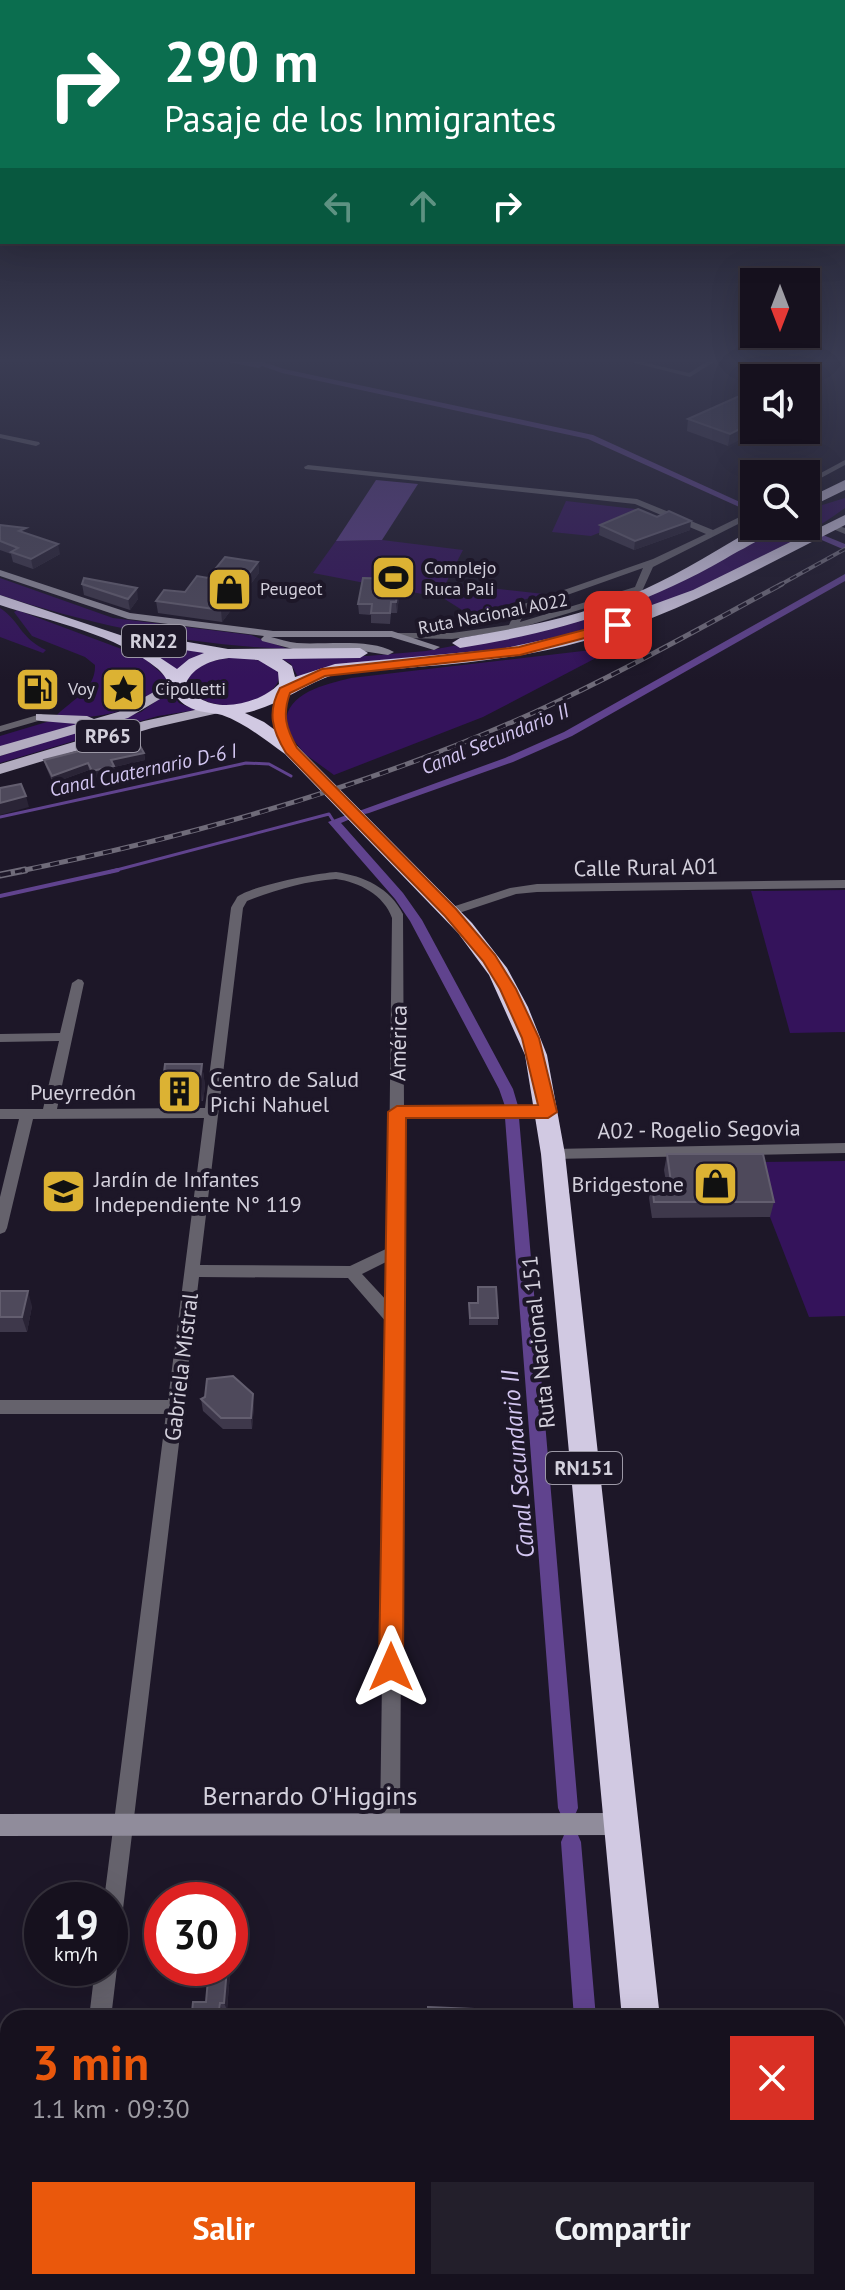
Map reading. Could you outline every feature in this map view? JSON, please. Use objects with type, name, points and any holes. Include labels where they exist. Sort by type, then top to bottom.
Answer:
[{"type":"highway","points":[[820,498],[845,484]]},
{"type":"highway","points":[[820,502],[845,496]]},
{"type":"highway","name":"Ruta Nacional A022","points":[[222,709],[260,705],[311,676],[335,669],[501,654],[580,637],[699,593],[838,523]]},
{"type":"highway","name":"Ruta Nacional A022","points":[[245,653],[388,652],[547,627],[675,580],[746,540]]},
{"type":"highway","name":"RN22","points":[[0,600],[145,652],[162,663],[178,682],[181,693],[191,702],[222,709]]},
{"type":"highway","name":"RN22","points":[[70,624],[149,641],[245,653],[281,665],[288,675],[283,692]]},
{"type":"highway","name":"RN22","points":[[178,682],[183,671],[203,659],[245,653]]},
{"type":"highway","name":"Ruta Nacional 151","points":[[283,692],[277,717],[281,735],[291,750]]},
{"type":"highway","name":"Ruta Nacional 151","points":[[222,709],[258,726],[291,750],[450,912],[489,958],[517,1007],[536,1055],[553,1154],[640,2010]]},
{"type":"main road","name":"RP65","points":[[0,751],[123,715],[178,682]]},
{"type":"main road","name":"RP65","points":[[0,769],[149,724],[222,709]]},
{"type":"main road","points":[[41,717],[83,720],[123,715]]},
{"type":"street","points":[[308,467],[637,502],[734,547]]},
{"type":"street","points":[[513,627],[521,608],[653,562],[740,520]]},
{"type":"street","points":[[292,640],[452,636],[513,627],[636,594],[644,570],[653,562]]},
{"type":"street","points":[[0,573],[120,615],[388,652]]},
{"type":"street","points":[[564,595],[566,614]]},
{"type":"street","points":[[399,635],[434,647]]},
{"type":"street","points":[[0,729],[41,717]]},
{"type":"street","name":"América","points":[[337,873],[371,885],[393,906],[398,916],[390,1824]]},
{"type":"street","name":"Gabriela Mistral","points":[[117,1882],[238,904],[252,895],[337,873]]},
{"type":"street","name":"Calle Rural A01","points":[[450,912],[525,889],[845,884]]},
{"type":"street","points":[[49,1114],[78,983]]},
{"type":"street","points":[[0,1038],[66,1037]]},
{"type":"street","points":[[397,1112],[548,1112]]},
{"type":"street","name":"Pueyrredón","points":[[0,1114],[213,1113]]},
{"type":"street","points":[[0,1228],[27,1114]]},
{"type":"street","name":"A02 - Rogelio Segovia","points":[[553,1154],[845,1148]]},
{"type":"street","points":[[193,1271],[352,1272],[395,1251]]},
{"type":"street","points":[[352,1272],[395,1321]]},
{"type":"street","points":[[0,1407],[176,1407]]},
{"type":"street","name":"Bernardo O'Higgins","points":[[0,1825],[620,1824]]},
{"type":"street","points":[[101,2010],[104,1986]]},
{"type":"shaded area","points":[[376,480],[418,484],[382,540],[336,541]]},
{"type":"shaded area","points":[[845,498],[845,508],[820,525],[820,506]]},
{"type":"shaded area","points":[[566,501],[650,513],[591,536],[552,532]]},
{"type":"shaded area","name":"Complejo Ruca Pali","points":[[382,540],[463,550],[446,583],[544,594],[470,615],[443,598],[313,573],[336,541]]},
{"type":"shaded area","points":[[750,540],[795,540],[678,598],[632,616],[540,643],[336,666],[298,677],[291,664],[277,656],[367,656],[426,651],[560,626],[618,609],[658,592]]},
{"type":"shaded area","points":[[0,578],[113,618],[251,635],[288,649],[214,643],[107,625],[0,595]]},
{"type":"shaded area","points":[[0,608],[25,635],[46,650],[43,653],[0,637]]},
{"type":"shaded area","points":[[17,610],[143,657],[168,679],[167,682],[144,700],[116,712],[87,717],[57,715],[87,688],[95,665],[85,657],[32,636],[14,612]]},
{"type":"shaded area","points":[[109,635],[210,653],[176,670],[151,651]]},
{"type":"shaded area","points":[[617,647],[483,717],[334,775],[305,754],[287,732],[286,719],[296,700],[316,688],[351,678]]},
{"type":"shaded area","points":[[239,657],[266,663],[278,673],[277,684],[266,694],[249,702],[228,705],[207,702],[189,689],[187,681],[202,665]]},
{"type":"shaded area","points":[[170,691],[179,703],[196,710],[158,716],[0,763],[0,756],[141,712]]},
{"type":"shaded area","points":[[50,721],[87,722],[0,747],[0,736]]},
{"type":"shaded area","points":[[845,890],[845,1032],[790,1033],[751,891]]},
{"type":"shaded area","points":[[845,1161],[845,1316],[809,1317],[770,1217],[758,1162]]},
{"type":"building","points":[[638,509],[657,517],[669,511],[691,521],[635,541],[600,525]]},
{"type":"building","points":[[0,525],[26,528],[19,531],[58,544],[31,559],[11,552],[18,548],[0,541]]},
{"type":"building","points":[[225,557],[258,562],[221,610],[156,601],[164,590],[185,592],[197,576],[208,578]]},
{"type":"building","points":[[84,578],[137,588],[128,599],[82,584]]},
{"type":"building","points":[[363,578],[400,579],[396,602],[391,602],[390,613],[371,613],[372,604],[358,604]]},
{"type":"building","points":[[135,737],[144,753],[111,760],[114,766],[92,771],[88,763],[52,776],[44,760]]},
{"type":"building","points":[[21,784],[26,796],[0,803],[0,788]]},
{"type":"building","points":[[165,1064],[202,1064],[200,1079],[163,1081]]},
{"type":"building","name":"Bridgestone","points":[[667,1154],[763,1154],[774,1202],[654,1202],[652,1182],[671,1182]]},
{"type":"building","points":[[478,1287],[496,1287],[498,1318],[470,1318],[469,1303],[478,1303]]},
{"type":"building","points":[[0,1291],[28,1291],[22,1317],[0,1317]]},
{"type":"building","points":[[233,1376],[253,1394],[251,1418],[221,1418],[201,1399],[205,1397],[207,1379]]},
{"type":"building","points":[[207,1986],[225,1986],[224,2003],[220,2003],[219,2010],[192,2010],[193,2002],[206,2002]]},
{"type":"building","points":[[428,2007],[497,2010],[428,2010]]},
{"type":"waterway","points":[[657,467],[740,504]]},
{"type":"waterway","points":[[820,537],[845,547]]},
{"type":"waterway","name":"Canal Secundario II","points":[[365,811],[509,760],[568,734],[845,577]]},
{"type":"waterway","name":"Canal Cuaternario D-6 I","points":[[0,817],[246,763],[269,764],[291,776]]},
{"type":"waterway","points":[[109,872],[329,814],[334,822]]},
{"type":"waterway","name":"Canal Secundario II","points":[[349,817],[334,822],[416,920],[506,1089],[511,1106]]},
{"type":"waterway","points":[[109,872],[118,870]]},
{"type":"waterway","points":[[0,896],[109,872]]},
{"type":"waterway","name":"Canal Secundario II","points":[[512,1118],[568,1808]]},
{"type":"waterway","name":"Canal Secundario II","points":[[571,1842],[584,2010]]},
{"type":"railway","points":[[778,586],[845,549]]},
{"type":"railway","points":[[15,872],[148,842],[280,807],[409,764],[535,712],[782,584]]},
{"type":"railway","points":[[15,872],[25,870]]},
{"type":"railway","points":[[0,875],[15,872]]},
{"type":"place","name":"Complejo Ruca Pali","points":[[393,578]]},
{"type":"place","name":"Peugeot","points":[[229,589]]},
{"type":"place","name":"Voy","points":[[37,689]]},
{"type":"place","name":"Cipolletti","points":[[124,689]]},
{"type":"place","name":"Centro de Salud Pichi Nahuel","points":[[179,1092]]},
{"type":"place","name":"Bridgestone","points":[[715,1184]]},
{"type":"place","name":"Jardín de Infantes Independiente N° 119","points":[[63,1192]]},
{"type":"route","points":[[391,1667],[397,1112],[548,1112],[541,1073],[530,1038],[508,989],[489,958],[450,912],[291,750],[278,725],[279,705],[284,690],[322,672],[520,651],[618,625]]}]
